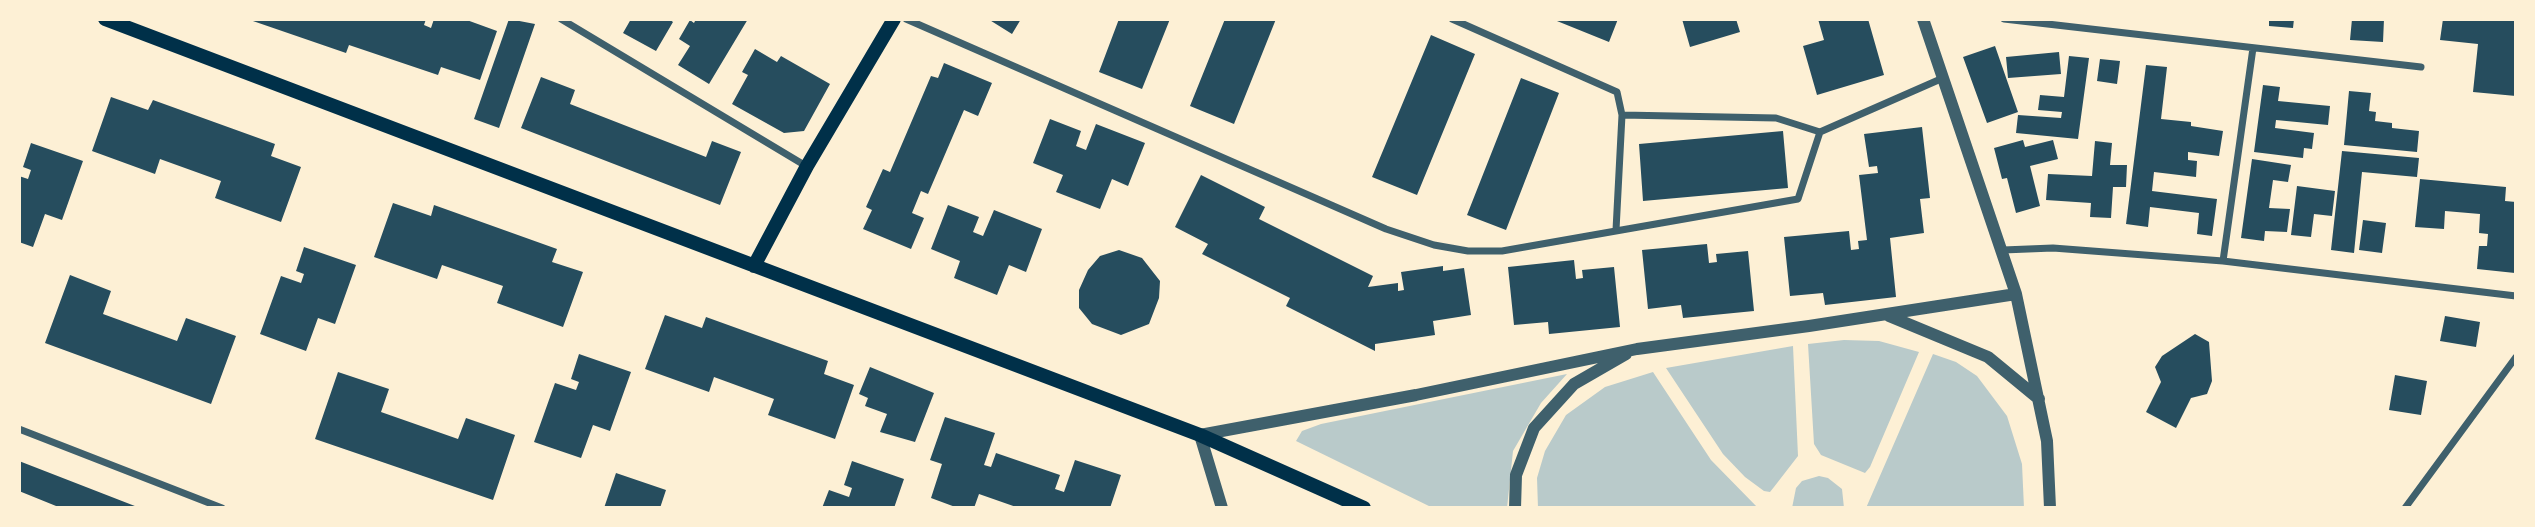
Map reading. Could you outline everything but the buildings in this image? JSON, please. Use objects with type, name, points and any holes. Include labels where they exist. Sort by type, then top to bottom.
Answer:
[{"type":"main road","points":[[105,19],[1200,435],[1364,508]]},
{"type":"main road","points":[[754,266],[807,166],[894,19]]},
{"type":"street","points":[[561,19],[807,166]]},
{"type":"street","points":[[905,19],[1373,224],[1434,246],[1468,251],[1502,251],[1798,199],[1820,132]]},
{"type":"street","points":[[1452,19],[1617,92],[1622,115],[1616,230]]},
{"type":"street","points":[[1923,19],[2016,294],[2047,441],[2050,508]]},
{"type":"street","points":[[2004,19],[2421,67]]},
{"type":"street","points":[[2223,261],[2253,48]]},
{"type":"street","points":[[1622,115],[1776,118],[1820,132],[1943,78]]},
{"type":"street","points":[[2003,250],[2053,248],[2223,261],[2516,296]]},
{"type":"street","points":[[1222,508],[1200,435],[1416,395],[1637,349],[2016,294]]},
{"type":"street","points":[[1885,314],[1988,356],[2039,399]]},
{"type":"street","points":[[1515,508],[1516,475],[1534,428],[1574,384],[1637,349]]},
{"type":"street","points":[[2405,508],[2516,357]]},
{"type":"street","points":[[19,429],[222,508]]},
{"type":"shaded area","points":[[1844,340],[1879,341],[1919,352],[1870,467],[1865,473],[1821,455],[1814,444],[1808,344]]},
{"type":"shaded area","points":[[1793,346],[1798,456],[1770,492],[1764,491],[1745,477],[1723,454],[1666,368]]},
{"type":"shaded area","points":[[1933,354],[1956,362],[1977,376],[2007,416],[2022,464],[2024,508],[1866,508]]},
{"type":"shaded area","points":[[1653,372],[1711,460],[1758,508],[1538,508],[1537,478],[1545,451],[1566,415],[1605,387]]},
{"type":"shaded area","points":[[1567,374],[1541,403],[1513,451],[1507,508],[1433,508],[1296,441],[1302,431],[1321,424]]},
{"type":"shaded area","points":[[1819,476],[1828,478],[1842,489],[1844,508],[1792,508],[1796,488],[1802,481]]}]
